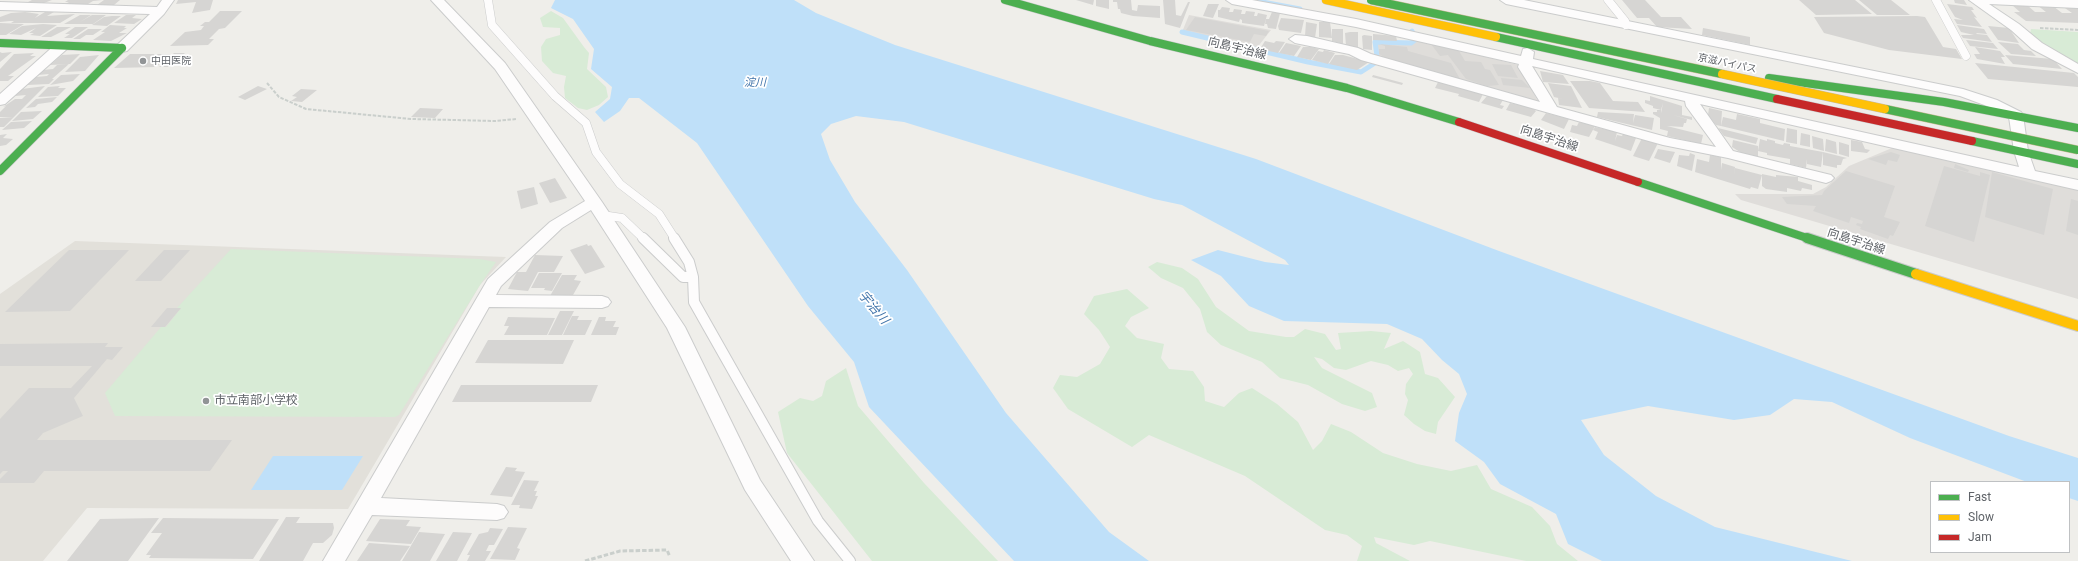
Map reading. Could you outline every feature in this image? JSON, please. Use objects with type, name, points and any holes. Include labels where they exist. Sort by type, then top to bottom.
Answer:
[{"type":"main road","name":"向島宇治線","points":[[1005,0],[1150,41],[1347,88],[1417,108],[1798,236],[2078,326]]},
{"type":"main road","points":[[1326,0],[1530,44],[2026,166],[2078,164]]},
{"type":"main road","name":"京滋バイパス","points":[[1371,0],[2078,150]]},
{"type":"main road","points":[[0,43],[122,48]]},
{"type":"main road","points":[[0,171],[122,48]]},
{"type":"main road","points":[[1550,49],[1625,61],[1872,91],[2016,115],[2078,128]]},
{"type":"main road","name":"京滋バイパス","points":[[1761,72],[2055,133]]},
{"type":"street","points":[[50,7],[62,0]]},
{"type":"street","points":[[122,48],[160,11],[168,0]]},
{"type":"street","points":[[437,0],[500,66],[532,115],[598,209],[676,327],[752,484],[803,561]]},
{"type":"street","points":[[1232,0],[1414,36],[1692,99],[2026,166],[2078,185]]},
{"type":"street","points":[[1506,0],[1963,94],[1992,103],[2016,115],[2026,166]]},
{"type":"street","points":[[1975,0],[2078,4]]},
{"type":"street","points":[[1975,0],[2015,27],[2037,46],[2078,69]]},
{"type":"street","points":[[0,6],[160,11]]},
{"type":"street","points":[[1296,39],[1307,40],[1353,51],[1366,57],[1668,142],[1728,154],[1826,178]]},
{"type":"street","points":[[1530,44],[1526,67],[1552,110]]},
{"type":"street","points":[[0,101],[62,46]]},
{"type":"street","points":[[1692,99],[1693,106],[1728,154]]},
{"type":"street","points":[[334,561],[364,506],[494,283],[556,225],[598,209]]},
{"type":"street","points":[[484,301],[602,302]]},
{"type":"street","points":[[364,506],[497,512]]},
{"type":"lane","points":[[488,0],[492,25],[555,96],[586,123],[596,152],[620,184],[659,214],[689,262],[693,277],[694,302],[818,521],[850,561]]},
{"type":"lane","points":[[1608,0],[1625,21],[1626,25]]},
{"type":"lane","points":[[1936,0],[1966,56]]},
{"type":"lane","points":[[598,209],[622,218],[683,277],[693,277]]},
{"type":"path","points":[[2015,27],[2078,30]]},
{"type":"path","points":[[267,83],[279,97],[289,103],[306,109],[339,113],[411,119],[495,121],[532,115]]},
{"type":"path","points":[[585,561],[620,551],[667,550],[670,557]]},
{"type":"shaded area","points":[[1189,15],[1271,30],[1256,49],[1182,32]]},
{"type":"shaded area","points":[[1415,40],[1483,54],[1486,57],[1518,65],[1538,101],[1377,56],[1375,42],[1411,43]]},
{"type":"shaded area","points":[[1892,148],[2078,190],[2078,299],[1741,200],[1735,194],[1813,194],[1826,187],[1849,166]]},
{"type":"shaded area","name":"市立南部小学校","points":[[75,241],[506,257],[480,285],[348,509],[87,508],[43,561],[0,561],[0,294]]},
{"type":"green space","points":[[551,11],[563,18],[589,53],[587,69],[606,87],[608,97],[599,105],[587,110],[578,108],[565,98],[564,87],[566,76],[553,73],[542,61],[541,47],[546,39],[560,35],[560,28],[543,27],[540,18]]},
{"type":"green space","points":[[2031,29],[2078,32],[2078,66],[2042,46],[2030,34]]},
{"type":"green space","points":[[231,249],[480,259],[496,262],[399,415],[395,417],[115,416],[105,393],[161,327],[166,327],[181,308],[177,308]]},
{"type":"green space","points":[[1157,262],[1182,268],[1198,279],[1216,307],[1249,331],[1294,337],[1305,329],[1325,334],[1336,350],[1341,349],[1338,333],[1371,331],[1391,333],[1384,349],[1403,341],[1420,352],[1425,374],[1438,378],[1455,397],[1438,422],[1436,434],[1425,431],[1404,415],[1408,400],[1405,394],[1406,384],[1413,374],[1409,368],[1398,371],[1388,365],[1371,361],[1346,370],[1334,368],[1322,359],[1314,357],[1322,368],[1372,393],[1377,407],[1365,411],[1342,404],[1308,385],[1280,378],[1262,362],[1221,345],[1207,332],[1200,309],[1183,288],[1161,278],[1148,267]]},
{"type":"green space","points":[[1127,289],[1149,308],[1131,317],[1125,326],[1137,338],[1164,344],[1161,358],[1169,369],[1193,371],[1204,387],[1205,401],[1224,407],[1239,393],[1252,388],[1277,404],[1298,422],[1313,450],[1322,441],[1331,424],[1351,432],[1383,453],[1417,464],[1451,471],[1477,465],[1491,489],[1532,507],[1550,526],[1557,544],[1578,561],[1526,561],[1430,541],[1414,545],[1374,537],[1376,543],[1410,561],[1357,561],[1362,546],[1347,535],[1325,530],[1245,476],[1149,435],[1132,447],[1068,409],[1053,388],[1060,375],[1077,377],[1100,364],[1110,347],[1099,330],[1084,314],[1094,296]]},
{"type":"green space","points":[[846,368],[858,406],[924,483],[998,561],[872,561],[787,453],[778,412],[800,398],[813,401],[822,396],[826,381]]},
{"type":"water","name":"淀川","points":[[555,0],[794,0],[816,13],[895,45],[1256,159],[1499,251],[2009,436],[2078,458],[2078,501],[2070,498],[2070,481],[2024,481],[1910,438],[1832,402],[1794,399],[1770,415],[1734,420],[1648,406],[1581,420],[1604,455],[1656,496],[1715,527],[1852,561],[1602,561],[1568,544],[1556,514],[1500,484],[1484,462],[1455,441],[1459,413],[1467,394],[1459,374],[1442,360],[1422,339],[1387,324],[1284,321],[1249,306],[1221,276],[1191,260],[1218,250],[1265,262],[1289,265],[1285,260],[1182,205],[1154,199],[904,122],[856,116],[831,124],[821,134],[830,160],[855,202],[907,270],[1006,413],[1109,532],[1149,561],[1014,561],[869,407],[854,362],[808,306],[697,143],[639,98],[629,98],[620,111],[604,122],[595,112],[610,99],[612,87],[591,69],[594,49],[573,19],[551,8]]},
{"type":"water","points":[[273,456],[363,456],[342,490],[251,490]]},
{"type":"building","points":[[32,0],[52,0],[44,3],[28,2]]},
{"type":"building","points":[[68,0],[102,0],[93,1],[88,4],[65,4],[69,2],[65,2]]},
{"type":"building","points":[[104,0],[120,0],[114,5],[97,5]]},
{"type":"building","points":[[178,0],[213,0],[210,10],[192,13],[196,2],[176,4]]},
{"type":"building","points":[[1076,0],[1094,0],[1093,5]]},
{"type":"building","points":[[1096,0],[1109,0],[1109,9],[1096,6]]},
{"type":"building","points":[[1113,0],[1131,0],[1132,10],[1137,11],[1138,5],[1160,6],[1160,18],[1133,16],[1121,13],[1120,9],[1118,9],[1117,2],[1113,2]]},
{"type":"building","points":[[1163,0],[1175,0],[1176,15],[1181,16],[1188,2],[1190,2],[1180,28],[1165,24]]},
{"type":"building","points":[[1622,0],[1645,0],[1661,17],[1681,17],[1692,29],[1657,27],[1649,18],[1637,18]]},
{"type":"building","points":[[1799,0],[1855,0],[1872,14],[1816,15]]},
{"type":"building","points":[[1859,0],[1891,0],[1910,15],[1877,15]]},
{"type":"building","points":[[1954,0],[1964,0],[1967,5],[1955,3]]},
{"type":"building","points":[[1208,4],[1219,4],[1213,18],[1203,16]]},
{"type":"building","points":[[1947,4],[1972,7],[1974,10],[1971,10],[1977,18],[1974,17],[1982,27],[1957,24],[1954,19],[1963,20],[1955,17]]},
{"type":"building","points":[[2012,5],[2027,5],[2035,12],[2046,12],[2037,5],[2053,6],[2062,13],[2072,13],[2062,6],[2078,6],[2078,23],[2026,21],[2014,12],[2020,12]]},
{"type":"building","points":[[1222,7],[1230,8],[1229,12],[1233,12],[1234,9],[1242,10],[1241,14],[1245,14],[1246,11],[1255,12],[1254,16],[1257,16],[1258,13],[1267,15],[1264,26],[1242,23],[1242,20],[1240,19],[1239,22],[1218,17],[1218,10]]},
{"type":"building","points":[[220,11],[242,11],[225,28],[219,29],[209,39],[214,39],[208,45],[170,46],[185,32],[201,30],[204,26],[200,26],[205,22],[209,22]]},
{"type":"building","points":[[25,12],[39,14],[35,18],[45,12],[54,12],[47,16],[75,14],[60,23],[11,23],[14,21],[0,22],[0,17],[11,13]]},
{"type":"building","points":[[1272,12],[1280,13],[1276,29],[1268,28],[1267,24],[1265,24],[1266,19],[1269,19]]},
{"type":"building","points":[[80,15],[91,15],[80,22],[92,15],[106,15],[93,24],[64,24]]},
{"type":"building","points":[[126,15],[136,15],[132,18],[142,19],[134,24],[114,23]]},
{"type":"building","points":[[121,16],[107,26],[92,25],[104,17]]},
{"type":"building","points":[[1195,17],[1269,31],[1266,36],[1254,34],[1250,42],[1186,30]]},
{"type":"building","points":[[1814,17],[1925,17],[1943,47],[1956,49],[1962,59],[1889,50],[1824,33]]},
{"type":"building","points":[[1281,18],[1304,20],[1301,33],[1279,30],[1278,26]]},
{"type":"building","points":[[1306,22],[1317,24],[1315,38],[1305,36]]},
{"type":"building","points":[[1319,22],[1330,22],[1332,38],[1319,37]]},
{"type":"building","points":[[0,23],[24,24],[6,35],[0,35]]},
{"type":"building","points":[[43,24],[57,25],[40,36],[30,35],[34,33],[29,33],[36,28],[21,35],[9,34],[22,26]]},
{"type":"building","points":[[110,25],[126,26],[124,28],[127,28],[119,33],[127,33],[111,41],[93,40],[105,32],[101,32]]},
{"type":"building","points":[[1957,25],[1984,29],[1987,34],[1976,33],[1987,35],[1992,42],[1963,38],[1961,35],[1974,35],[1961,32]]},
{"type":"building","points":[[1988,26],[2009,28],[2019,43],[1998,40]]},
{"type":"building","points":[[57,27],[71,27],[51,37],[41,37]]},
{"type":"building","points":[[75,27],[88,27],[72,38],[64,38],[70,34],[65,34]]},
{"type":"building","points":[[1703,28],[1750,37],[1750,45],[1702,35]]},
{"type":"building","points":[[88,29],[102,29],[93,35],[86,35],[80,39],[73,39]]},
{"type":"building","points":[[1332,29],[1343,29],[1343,44],[1332,41]]},
{"type":"building","points":[[1358,32],[1358,48],[1346,46],[1345,33]]},
{"type":"building","points":[[1373,34],[1396,36],[1397,41],[1373,40]]},
{"type":"building","points":[[1362,36],[1372,36],[1372,50],[1363,49]]},
{"type":"building","points":[[1966,40],[1993,43],[1998,49],[1970,46]]},
{"type":"building","points":[[1265,41],[1274,43],[1276,41],[1285,42],[1278,53],[1260,49]]},
{"type":"building","points":[[1998,42],[2018,44],[2024,50],[2031,51],[2036,56],[2011,54]]},
{"type":"building","points":[[1286,43],[1301,46],[1294,56],[1279,53]]},
{"type":"building","points":[[1379,44],[1407,47],[1408,51],[1451,63],[1460,79],[1386,58],[1379,54],[1379,49],[1385,49],[1385,46]]},
{"type":"building","points":[[1431,44],[1459,51],[1465,61],[1481,62],[1485,69],[1490,70],[1499,85],[1487,86],[1466,79],[1448,55],[1440,56]]},
{"type":"building","points":[[1303,47],[1319,49],[1311,60],[1297,57]]},
{"type":"building","points":[[1975,47],[2000,51],[2005,57],[2001,57],[2005,64],[1977,59],[1974,54],[1980,54]]},
{"type":"building","points":[[1324,50],[1335,53],[1328,64],[1312,60],[1318,51],[1323,52]]},
{"type":"building","points":[[0,52],[2,53],[12,52],[0,62]]},
{"type":"building","points":[[34,53],[30,56],[36,56],[8,76],[14,76],[8,81],[0,81],[0,69],[14,54]]},
{"type":"building","points":[[174,53],[185,53],[170,67],[159,67]]},
{"type":"building","points":[[80,54],[70,64],[50,65],[62,55]]},
{"type":"building","name":"中田医院","points":[[130,54],[171,54],[156,67],[114,68]]},
{"type":"building","points":[[99,55],[85,71],[65,72],[80,57]]},
{"type":"building","points":[[1335,55],[1343,55],[1369,62],[1357,70],[1329,64]]},
{"type":"building","points":[[2005,55],[2053,59],[2062,69],[2013,64]]},
{"type":"building","points":[[1975,63],[2074,73],[2078,77],[2078,87],[1988,79]]},
{"type":"building","points":[[69,64],[52,79],[54,79],[49,84],[27,85],[36,77],[47,76],[49,74],[38,75],[43,70],[53,69],[57,65]]},
{"type":"building","points":[[1492,64],[1511,65],[1518,78],[1498,76]]},
{"type":"building","points":[[1540,71],[1563,75],[1569,84],[1543,82]]},
{"type":"building","points":[[80,74],[73,81],[50,85],[61,75]]},
{"type":"building","points":[[1373,75],[1403,83],[1402,85],[1372,77]]},
{"type":"building","points":[[1501,78],[1522,80],[1530,88],[1503,85]]},
{"type":"building","points":[[1570,81],[1590,81],[1600,83],[1613,101],[1638,102],[1645,112],[1589,108]]},
{"type":"building","points":[[1438,82],[1483,94],[1479,102],[1458,96],[1459,94],[1435,88]]},
{"type":"building","points":[[1548,83],[1571,86],[1582,108],[1559,105],[1558,98],[1563,99],[1554,97]]},
{"type":"building","points":[[45,86],[4,127],[0,127],[0,118],[13,117],[0,117],[0,112],[6,106],[3,107],[15,99],[22,99],[26,95],[15,96],[22,89]]},
{"type":"building","points":[[60,86],[58,88],[66,88],[58,96],[38,97],[48,87]]},
{"type":"building","points":[[258,86],[267,89],[245,100],[238,97]]},
{"type":"building","points":[[301,89],[317,90],[302,102],[291,101],[297,97],[292,96]]},
{"type":"building","points":[[1487,96],[1503,100],[1500,105],[1504,106],[1502,109],[1481,103]]},
{"type":"building","points":[[1650,96],[1682,106],[1682,115],[1692,117],[1692,120],[1673,115],[1687,119],[1686,123],[1684,123],[1683,127],[1667,126],[1703,135],[1701,144],[1667,136],[1668,131],[1660,129],[1660,118],[1653,114],[1653,112],[1657,112],[1657,110],[1661,110],[1653,108],[1653,106],[1645,103],[1645,100],[1650,101]]},
{"type":"building","points":[[57,97],[52,102],[26,108],[36,99]]},
{"type":"building","points":[[1510,103],[1532,108],[1536,111],[1531,117],[1506,110]]},
{"type":"building","points":[[420,108],[443,109],[435,118],[411,117]]},
{"type":"building","points":[[1709,108],[1722,111],[1721,126],[1716,125],[1708,115]]},
{"type":"building","points":[[42,111],[33,119],[12,121],[21,112]]},
{"type":"building","points":[[1598,112],[1634,114],[1633,123],[1635,115],[1654,118],[1652,130],[1597,117]]},
{"type":"building","points":[[1546,113],[1569,119],[1564,129],[1541,120]]},
{"type":"building","points":[[1737,114],[1760,119],[1760,123],[1785,129],[1784,141],[1721,126],[1723,117],[1736,120]]},
{"type":"building","points":[[32,121],[24,128],[2,130],[11,122]]},
{"type":"building","points":[[1579,122],[1595,126],[1589,137],[1570,132],[1572,125],[1577,126]]},
{"type":"building","points":[[1595,127],[1617,132],[1615,141],[1617,135],[1622,136],[1623,134],[1636,138],[1631,151],[1595,139],[1598,132],[1593,130]]},
{"type":"building","points":[[1718,128],[1758,138],[1756,144],[1724,136]]},
{"type":"building","points":[[1787,128],[1797,130],[1797,144],[1786,142]]},
{"type":"building","points":[[1801,133],[1810,135],[1810,147],[1800,145]]},
{"type":"building","points":[[7,134],[3,138],[13,139],[6,145],[0,146],[0,135]]},
{"type":"building","points":[[1812,136],[1823,139],[1824,151],[1813,148]]},
{"type":"building","points":[[1642,138],[1658,143],[1649,161],[1633,156]]},
{"type":"building","points":[[1760,139],[1767,141],[1767,139],[1783,145],[1784,143],[1790,144],[1790,146],[1823,152],[1821,167],[1807,164],[1807,159],[1806,168],[1790,164],[1790,159],[1767,155],[1767,153],[1758,151]]},
{"type":"building","points":[[1826,139],[1836,142],[1837,154],[1825,151]]},
{"type":"building","points":[[1733,140],[1758,146],[1758,157],[1743,154],[1732,147]]},
{"type":"building","points":[[1851,140],[1862,142],[1865,149],[1870,150],[1867,153],[1851,151]]},
{"type":"building","points":[[1839,142],[1849,145],[1849,157],[1839,154]]},
{"type":"building","points":[[1658,149],[1675,152],[1670,163],[1654,158]]},
{"type":"building","points":[[1823,152],[1847,158],[1843,159],[1841,165],[1837,165],[1837,168],[1823,165]]},
{"type":"building","points":[[1891,152],[1900,155],[1897,162],[1888,160],[1886,165],[1868,159]]},
{"type":"building","points":[[1690,153],[1695,155],[1692,171],[1677,166],[1679,155],[1689,156]]},
{"type":"building","points":[[1710,155],[1721,157],[1721,170],[1722,163],[1735,167],[1734,175],[1735,168],[1762,175],[1758,189],[1751,187],[1750,189],[1695,172],[1697,159],[1709,162]]},
{"type":"building","points":[[1955,164],[1969,170],[1968,172],[1954,168]]},
{"type":"building","points":[[1944,166],[1980,176],[1980,172],[1990,175],[1974,242],[1925,226]]},
{"type":"building","points":[[1846,171],[1895,186],[1884,217],[1900,222],[1893,236],[1890,235],[1888,239],[1860,229],[1861,227],[1856,225],[1857,223],[1862,224],[1863,221],[1851,217],[1849,223],[1813,211],[1816,206],[1787,204],[1782,197],[1822,195],[1824,191]]},
{"type":"building","points":[[1992,172],[2053,189],[2044,235],[1985,217]]},
{"type":"building","points":[[1762,174],[1776,177],[1776,175],[1798,177],[1798,181],[1812,185],[1812,190],[1802,188],[1801,191],[1787,188],[1787,192],[1766,189],[1762,186]]},
{"type":"building","points":[[555,178],[567,198],[550,203],[539,183]]},
{"type":"building","points":[[534,187],[538,204],[521,209],[517,191]]},
{"type":"building","points":[[2071,199],[2078,201],[2078,235],[2066,231]]},
{"type":"building","points":[[587,244],[588,246],[591,245],[605,267],[585,274],[570,250]]},
{"type":"building","points":[[69,250],[129,250],[70,311],[5,312]]},
{"type":"building","points":[[164,250],[190,250],[161,281],[135,281]]},
{"type":"building","points":[[535,255],[563,256],[554,272],[538,272],[528,291],[508,289],[517,272],[526,272]]},
{"type":"building","points":[[539,273],[562,273],[552,291],[544,290],[545,288],[531,288]]},
{"type":"building","points":[[562,275],[577,275],[574,280],[581,281],[573,295],[550,296]]},
{"type":"building","points":[[167,308],[181,308],[165,327],[151,327]]},
{"type":"building","points":[[560,311],[574,311],[562,335],[548,335]]},
{"type":"building","points":[[572,316],[579,316],[577,320],[592,320],[585,335],[563,335]]},
{"type":"building","points":[[508,317],[555,318],[547,335],[504,335],[509,326],[504,326]]},
{"type":"building","points":[[599,317],[606,317],[605,321],[616,321],[613,327],[619,327],[616,335],[591,335]]},
{"type":"building","points":[[488,340],[574,340],[563,364],[475,363]]},
{"type":"building","points":[[108,343],[105,347],[123,347],[112,360],[107,359],[74,398],[83,416],[43,433],[37,440],[232,440],[210,471],[44,471],[34,483],[0,483],[0,479],[8,471],[3,471],[0,474],[0,419],[29,388],[71,388],[92,366],[0,366],[0,344]]},
{"type":"building","points":[[461,385],[598,385],[591,402],[452,402]]},
{"type":"building","points":[[506,467],[517,468],[515,471],[525,472],[512,497],[490,495]]},
{"type":"building","points":[[524,480],[539,481],[534,491],[537,491],[535,496],[538,496],[532,509],[519,508],[520,505],[511,505]]},
{"type":"building","points":[[286,517],[300,517],[296,523],[333,523],[334,528],[332,535],[323,543],[313,543],[303,561],[259,561]]},
{"type":"building","points":[[159,518],[128,561],[67,561],[100,519]]},
{"type":"building","points":[[163,518],[279,519],[253,559],[149,558],[151,555],[146,555],[162,533],[151,533]]},
{"type":"building","points":[[380,519],[410,520],[406,526],[421,527],[411,544],[366,541]]},
{"type":"building","points":[[508,527],[527,528],[517,548],[520,549],[515,560],[490,559]]},
{"type":"building","points":[[490,528],[503,529],[494,545],[489,545],[486,551],[491,551],[485,561],[467,561],[470,555],[467,555],[479,534],[488,532]]},
{"type":"building","points":[[419,532],[445,534],[430,561],[402,561]]},
{"type":"building","points":[[453,532],[472,533],[457,561],[436,561]]},
{"type":"building","points":[[369,543],[410,546],[400,561],[357,561]]},
{"type":"waterway","points":[[1252,0],[1300,9]]},
{"type":"waterway","points":[[1377,56],[1375,42],[1411,43],[1415,40],[1412,31]]},
{"type":"waterway","points":[[1182,32],[1308,62],[1361,72],[1375,63]]},
{"type":"traffic: fast","points":[[1005,0],[1150,41],[1347,88],[1459,122]]},
{"type":"traffic: fast","points":[[1371,0],[1722,74]]},
{"type":"traffic: fast","points":[[1496,37],[1777,99]]},
{"type":"traffic: fast","points":[[0,43],[122,48]]},
{"type":"traffic: fast","points":[[0,171],[122,48]]},
{"type":"traffic: fast","points":[[1769,78],[1944,102],[2078,128]]},
{"type":"traffic: fast","points":[[1885,109],[2078,150]]},
{"type":"traffic: fast","points":[[1972,141],[2078,164]]},
{"type":"traffic: fast","points":[[1638,182],[1916,274]]},
{"type":"traffic: slow","points":[[1326,0],[1496,37]]},
{"type":"traffic: slow","points":[[1722,74],[1885,109]]},
{"type":"traffic: slow","points":[[1916,274],[2078,326]]},
{"type":"traffic: jam","points":[[1777,99],[1972,141]]},
{"type":"traffic: jam","points":[[1459,122],[1638,182]]},
{"type":"place","name":"中田医院","points":[[143,61]]},
{"type":"place","name":"市立南部小学校","points":[[206,401]]},
{"type":"water label","name":"宇治川","points":[[873,308]]}]
